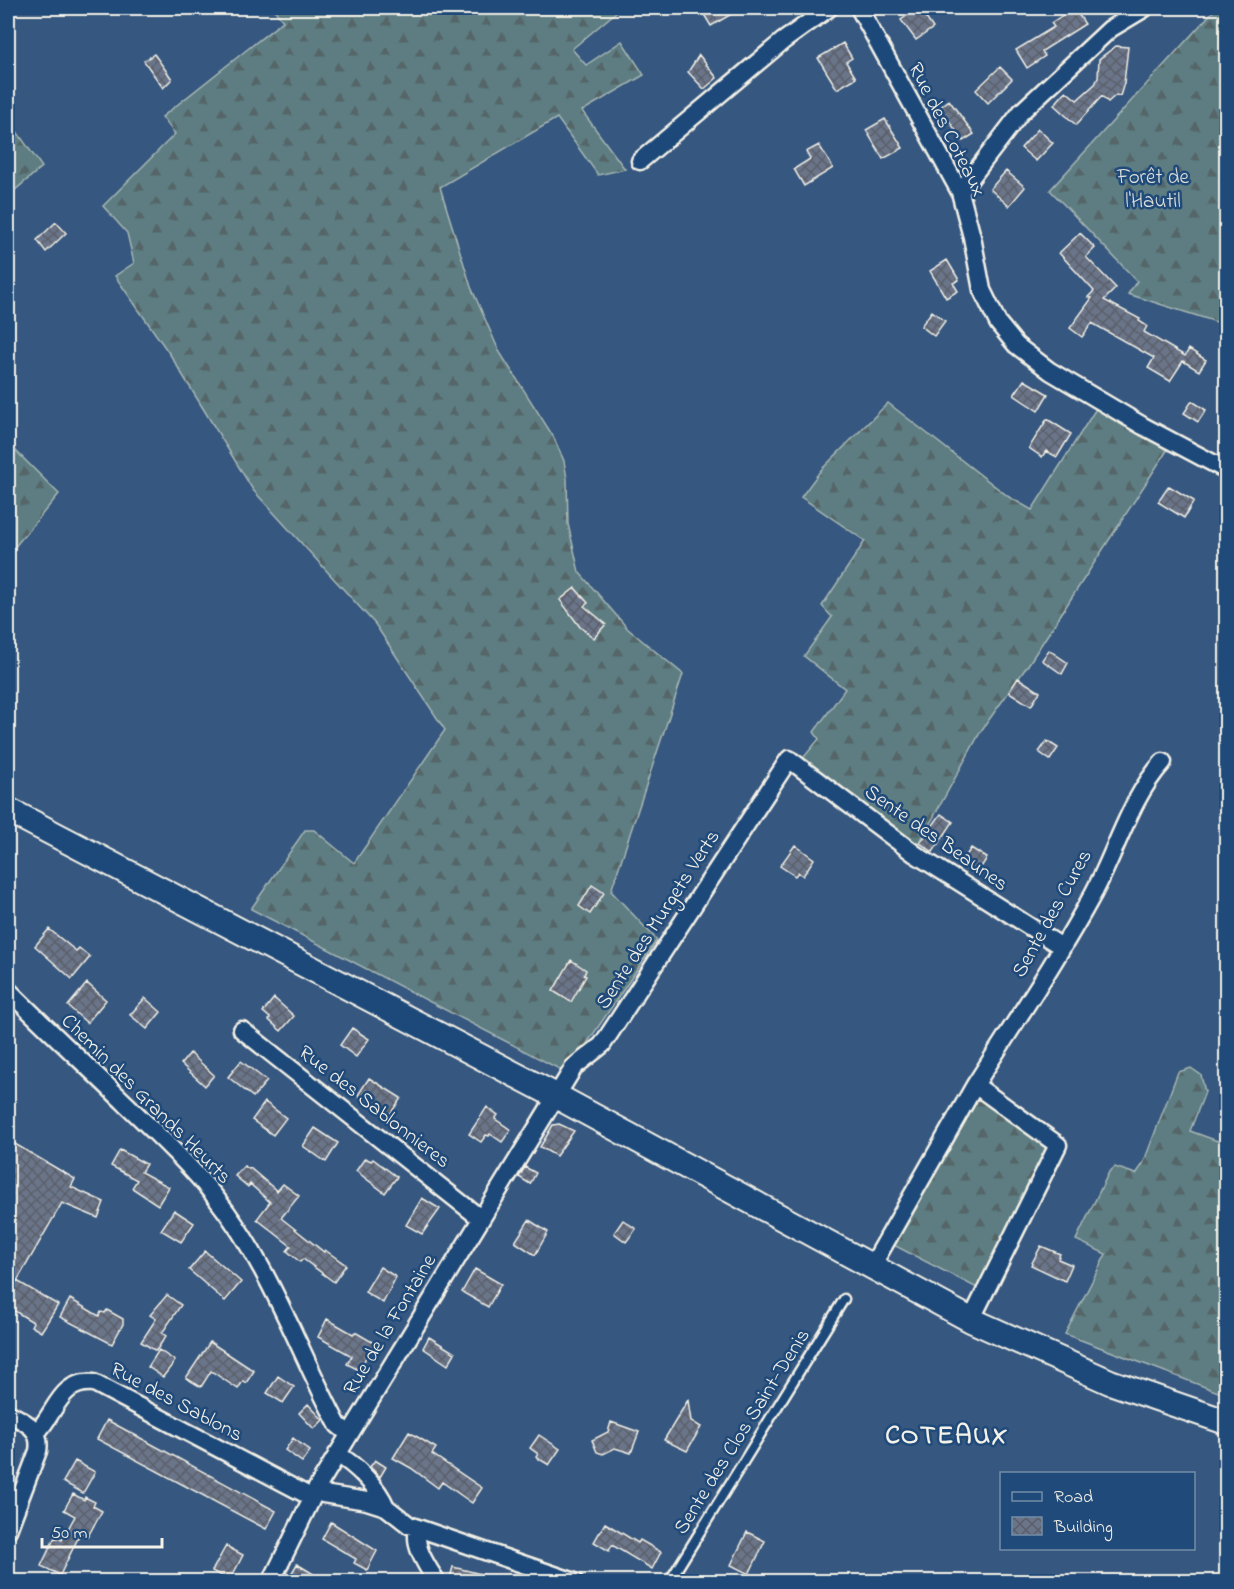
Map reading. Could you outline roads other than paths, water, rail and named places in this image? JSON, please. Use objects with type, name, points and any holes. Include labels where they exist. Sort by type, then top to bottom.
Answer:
[{"type":"main road","points":[[8,810],[558,1097],[971,1320],[1110,1382],[1227,1422]]},
{"type":"street","points":[[640,161],[783,41],[829,8]]},
{"type":"street","name":"Rue des Coteaux","points":[[859,8],[960,192],[972,237],[982,290],[998,323],[1016,345],[1050,371],[1143,426],[1227,470]]},
{"type":"street","points":[[960,192],[1021,112],[1110,29],[1145,8]]},
{"type":"street","name":"Sente des Beaunes","points":[[789,759],[915,854],[1062,947]]},
{"type":"street","name":"Sente des Murgets Verts","points":[[558,1097],[574,1067],[602,1045],[789,759]]},
{"type":"street","name":"Sente des Cures","points":[[872,1266],[975,1085],[1094,892],[1118,835],[1150,777],[1163,762]]},
{"type":"street","name":"Chemin des Grands Heurts","points":[[8,990],[141,1118],[217,1199],[246,1242],[279,1301],[338,1425],[349,1434]]},
{"type":"street","name":"Rue des Sablonnieres","points":[[242,1030],[480,1218]]},
{"type":"street","points":[[971,1320],[1058,1145],[975,1085]]},
{"type":"street","name":"Rue de la Fontaine","points":[[271,1581],[313,1494],[480,1218],[558,1097]]},
{"type":"street","name":"Rue des Sablons","points":[[37,1432],[68,1390],[81,1382],[94,1383],[313,1494],[367,1501],[386,1507]]},
{"type":"street","points":[[8,1413],[24,1421],[37,1432],[40,1444],[8,1530]]},
{"type":"street","points":[[337,1454],[349,1461],[378,1491],[386,1507],[402,1521],[574,1581]]},
{"type":"street","points":[[418,1528],[416,1535],[420,1550],[437,1581]]},
{"type":"lane","name":"Sente des Clos Saint-Denis","points":[[669,1581],[844,1299]]},
{"type":"district","name":"COTEAUX","points":[[947,1434]]},
{"type":"park label","name":"Forêt de l'Hautil","points":[[1153,188]]}]
